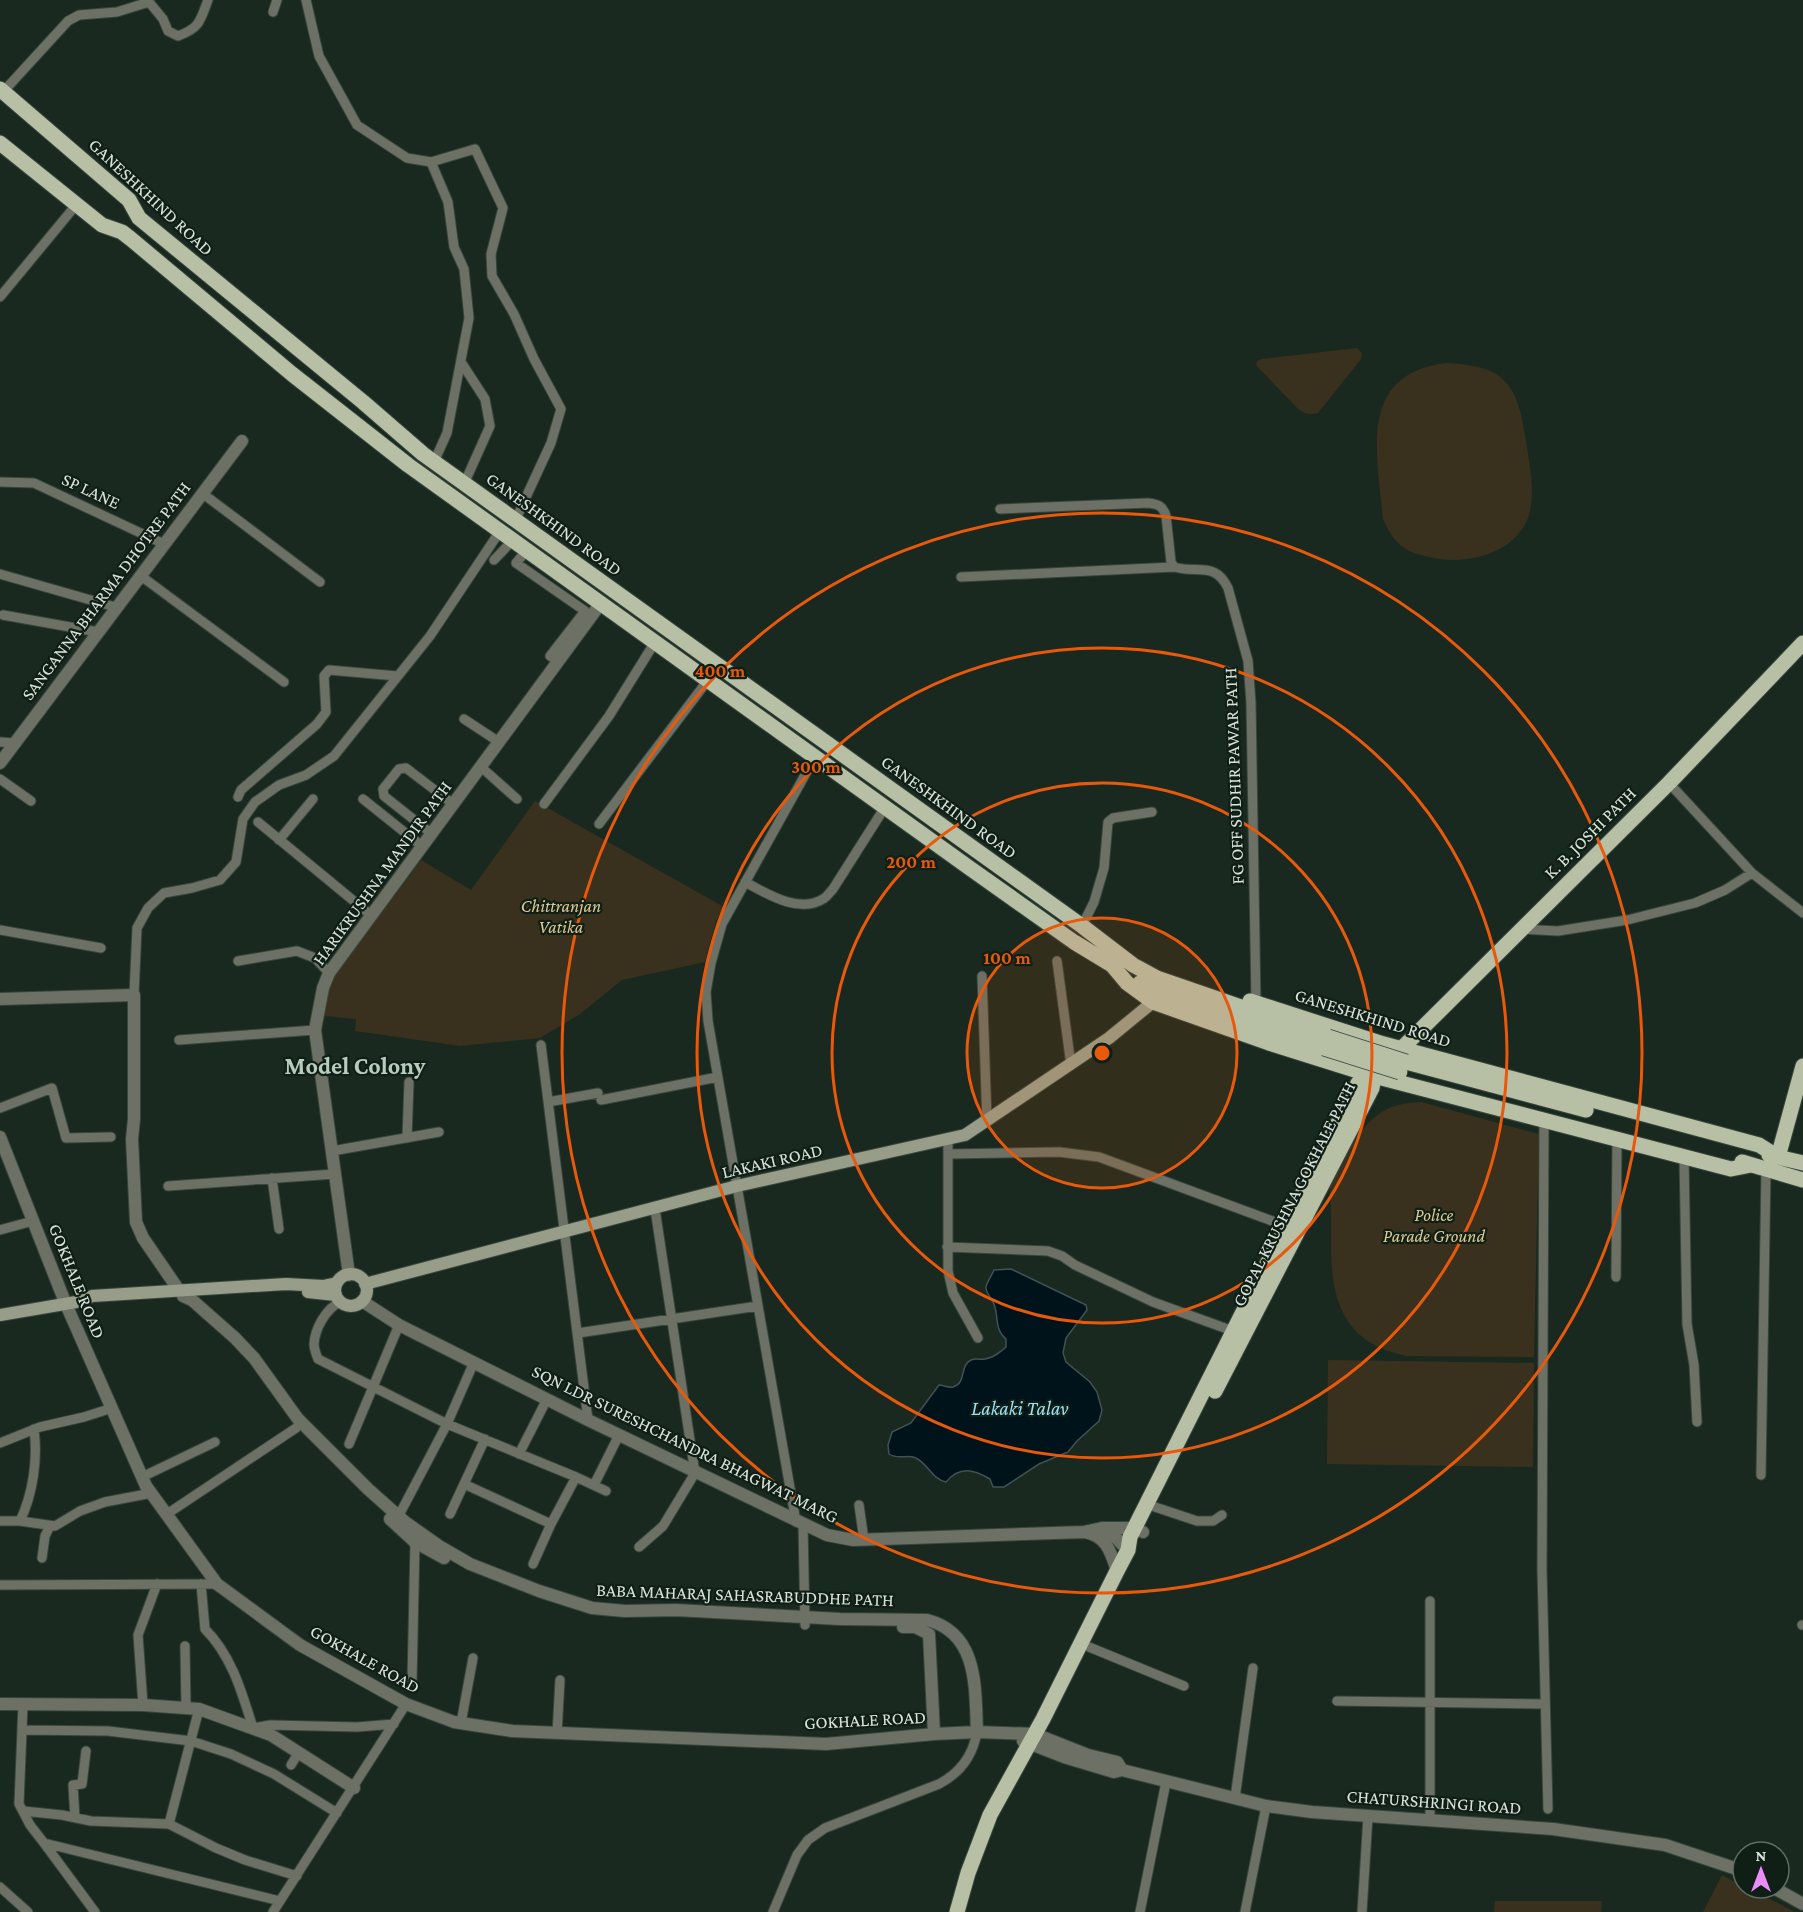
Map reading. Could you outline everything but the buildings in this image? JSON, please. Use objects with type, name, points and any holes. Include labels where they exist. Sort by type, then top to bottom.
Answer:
[{"type":"main road","points":[[1,94],[139,218]]},
{"type":"main road","name":"GANESHKHIND ROAD","points":[[1,94],[129,200],[139,218],[428,458],[1082,926],[1114,959],[1127,983],[1154,1002],[1269,1043],[1328,1043],[1402,1061]]},
{"type":"main road","points":[[0,132],[122,232]]},
{"type":"main road","name":"GANESHKHIND ROAD","points":[[0,143],[102,225],[122,232],[333,407],[412,468],[1074,942],[1114,959],[1137,958],[1173,974],[1256,1003],[1328,1043],[1374,1076],[1731,1169],[1751,1165],[1803,1180]]},
{"type":"main road","points":[[412,468],[428,458]]},
{"type":"main road","name":"K. B. JOSHI PATH","points":[[1374,1076],[1402,1061],[1521,929],[1669,783],[1803,643]]},
{"type":"main road","points":[[1114,959],[1151,989],[1328,1043],[1803,1163]]},
{"type":"main road","name":"LAKAKI ROAD","points":[[365,1284],[737,1186],[966,1135],[1071,1065],[1154,1002]]},
{"type":"main road","points":[[1402,1061],[1751,1165]]},
{"type":"main road","points":[[1778,1157],[1803,1066]]},
{"type":"main road","name":"GOPAL KRUSHNA GOKHALE PATH","points":[[957,1912],[971,1863],[990,1815],[1032,1739],[1139,1530],[1233,1331],[1358,1083],[1374,1076]]},
{"type":"main road","name":"GOPAL KRUSHNA GOKHALE PATH","points":[[1139,1530],[1155,1507],[1372,1088],[1374,1076]]},
{"type":"main road","points":[[0,1315],[65,1302],[93,1303],[180,1292],[286,1290],[338,1294],[351,1306],[362,1301],[366,1293],[365,1284],[360,1278],[349,1275],[342,1278],[338,1294]]},
{"type":"main road","name":"GOPAL KRUSHNA GOKHALE PATH","points":[[1032,1739],[1044,1733],[1089,1647],[1132,1558],[1128,1550]]},
{"type":"street","points":[[1,94],[68,21],[79,15],[117,12],[150,1],[163,19],[168,31],[178,36],[192,31],[199,24],[208,0]]},
{"type":"street","points":[[273,12],[277,0]]},
{"type":"street","points":[[306,0],[320,56],[357,125],[406,158],[431,162],[475,148],[503,208],[491,254],[492,276],[514,314],[534,359],[561,409],[551,443],[515,521]]},
{"type":"street","points":[[428,458],[447,433],[469,318],[464,269],[454,247],[448,202],[431,162]]},
{"type":"street","points":[[0,297],[76,205]]},
{"type":"street","points":[[461,362],[485,399],[490,426],[464,484]]},
{"type":"street","name":"SANGANNA BHARMA DHOTRE PATH","points":[[0,763],[242,441]]},
{"type":"street","name":"SP LANE","points":[[0,482],[34,483],[164,544]]},
{"type":"street","points":[[202,493],[320,582]]},
{"type":"street","points":[[1000,509],[1158,504],[1164,509],[1166,516],[1171,562],[1174,567]]},
{"type":"street","points":[[180,1292],[143,1238],[136,1222],[132,1139],[137,928],[148,908],[164,892],[220,880],[236,862],[243,819],[255,802],[279,785],[306,775],[334,756],[430,636],[500,531]]},
{"type":"street","points":[[494,560],[513,540]]},
{"type":"street","points":[[527,550],[516,564],[585,611],[550,656],[559,661]]},
{"type":"street","name":"FG OFF SUDHIR PAWAR PATH","points":[[961,577],[1174,567],[1210,570],[1223,578],[1228,588],[1248,661],[1251,703],[1256,1003]]},
{"type":"street","points":[[0,574],[115,607]]},
{"type":"street","points":[[141,576],[284,682]]},
{"type":"street","name":"HARIKRUSHNA MANDIR PATH","points":[[349,1275],[315,1029],[323,988],[329,973],[601,603]]},
{"type":"street","points":[[3,615],[98,632]]},
{"type":"street","points":[[544,804],[609,716],[655,642]]},
{"type":"street","points":[[238,797],[241,790],[322,718],[327,708],[324,676],[329,670],[397,676]]},
{"type":"street","points":[[599,824],[708,680]]},
{"type":"street","points":[[464,719],[500,742]]},
{"type":"street","points":[[0,742],[15,743]]},
{"type":"street","points":[[805,1621],[799,1523],[708,1022],[706,993],[711,963],[722,924],[815,757]]},
{"type":"street","points":[[481,767],[517,799]]},
{"type":"street","points":[[432,834],[384,796],[383,789],[399,769],[406,768],[453,804]]},
{"type":"street","points":[[0,779],[31,801]]},
{"type":"street","points":[[1669,783],[1752,873],[1803,913]]},
{"type":"street","points":[[281,841],[313,799]]},
{"type":"street","points":[[363,799],[423,847]]},
{"type":"street","points":[[746,882],[778,899],[806,905],[824,899],[885,807]]},
{"type":"street","points":[[1082,926],[1094,902],[1104,868],[1108,822],[1113,818],[1152,812]]},
{"type":"street","points":[[258,822],[372,916]]},
{"type":"street","points":[[1521,929],[1558,931],[1628,920],[1695,903],[1725,890],[1752,873]]},
{"type":"street","points":[[0,930],[101,948]]},
{"type":"street","points":[[238,961],[297,951],[315,958],[329,973]]},
{"type":"street","points":[[1057,961],[1071,1065]]},
{"type":"street","points":[[982,976],[987,1122]]},
{"type":"street","points":[[0,999],[134,995]]},
{"type":"street","points":[[179,1040],[315,1029]]},
{"type":"street","points":[[541,1045],[588,1420]]},
{"type":"street","points":[[548,1102],[718,1077]]},
{"type":"street","points":[[407,1138],[409,1082]]},
{"type":"street","points":[[0,1108],[52,1088],[66,1137],[111,1137]]},
{"type":"street","points":[[1544,1120],[1542,1570],[1548,1809]]},
{"type":"street","points":[[332,1150],[439,1132]]},
{"type":"street","name":"GOKHALE ROAD","points":[[0,1137],[65,1302],[142,1477],[217,1584],[300,1645],[406,1704],[460,1723],[512,1731],[826,1743],[977,1732],[1010,1735]]},
{"type":"street","points":[[1616,1277],[1617,1139]]},
{"type":"street","points":[[948,1140],[948,1271],[953,1293],[978,1338]]},
{"type":"street","points":[[949,1154],[1059,1152],[1099,1157],[1286,1226]]},
{"type":"street","points":[[1684,1157],[1687,1324],[1694,1365],[1697,1422]]},
{"type":"street","points":[[1761,1474],[1766,1170]]},
{"type":"street","points":[[168,1186],[335,1174]]},
{"type":"street","points":[[272,1178],[279,1229]]},
{"type":"street","points":[[639,1547],[663,1526],[695,1473],[656,1209]]},
{"type":"street","points":[[0,1230],[33,1221]]},
{"type":"street","points":[[947,1247],[1048,1251],[1135,1294],[1233,1331]]},
{"type":"street","name":"BABA MAHARAJ SAHASRABUDDHE PATH","points":[[180,1292],[185,1303],[248,1363],[296,1428],[356,1488],[397,1520],[470,1564],[512,1585]]},
{"type":"street","name":"BABA MAHARAJ SAHASRABUDDHE PATH","points":[[180,1292],[235,1338],[254,1358],[298,1419],[369,1489],[415,1542],[466,1571],[592,1608],[625,1611],[676,1610],[805,1621],[915,1627],[929,1634],[934,1734]]},
{"type":"street","points":[[338,1294],[316,1335],[314,1346],[318,1359],[447,1424],[606,1491]]},
{"type":"street","name":"SQN LDR SURESHCHANDRA BHAGWAT MARG","points":[[362,1301],[399,1325],[695,1473],[827,1535],[864,1540],[1084,1532],[1102,1528],[1139,1530]]},
{"type":"street","points":[[578,1333],[758,1306]]},
{"type":"street","points":[[349,1444],[399,1325]]},
{"type":"street","points":[[397,1520],[447,1424],[474,1362]]},
{"type":"street","points":[[519,1454],[547,1399]]},
{"type":"street","points":[[0,1443],[34,1429],[112,1408]]},
{"type":"street","points":[[167,1514],[296,1428]]},
{"type":"street","points":[[20,1521],[27,1507],[32,1481],[36,1446],[34,1429]]},
{"type":"street","points":[[594,1485],[619,1435]]},
{"type":"street","points":[[450,1514],[485,1439]]},
{"type":"street","points":[[142,1477],[215,1442]]},
{"type":"street","points":[[533,1564],[576,1477]]},
{"type":"street","points":[[464,1484],[551,1524]]},
{"type":"street","points":[[0,1521],[20,1521],[55,1526],[80,1510],[105,1502],[152,1493]]},
{"type":"street","points":[[859,1505],[864,1540]]},
{"type":"street","points":[[1155,1507],[1197,1521],[1213,1521],[1222,1515]]},
{"type":"street","points":[[42,1558],[45,1536],[50,1526]]},
{"type":"street","points":[[1102,1528],[1128,1550]]},
{"type":"street","points":[[1084,1532],[1094,1534],[1105,1542],[1117,1571]]},
{"type":"street","points":[[412,1681],[415,1542]]},
{"type":"street","points":[[143,1705],[138,1635],[157,1584]]},
{"type":"street","points":[[201,1584],[205,1629],[218,1642],[240,1685],[253,1728]]},
{"type":"street","points":[[0,1585],[217,1584]]},
{"type":"street","points":[[1430,1601],[1430,1820]]},
{"type":"street","name":"BABA MAHARAJ SAHASRABUDDHE PATH","points":[[805,1621],[927,1620],[952,1631],[974,1670],[977,1732]]},
{"type":"street","points":[[185,1646],[186,1708]]},
{"type":"street","points":[[1089,1647],[1184,1686]]},
{"type":"street","points":[[460,1723],[474,1658]]},
{"type":"street","points":[[1234,1798],[1253,1668]]},
{"type":"street","points":[[557,1733],[560,1680]]},
{"type":"street","points":[[1337,1701],[1545,1704]]},
{"type":"street","points":[[0,1704],[143,1705],[199,1709],[271,1735],[354,1788]]},
{"type":"street","points":[[23,1704],[19,1804],[30,1825],[95,1912]]},
{"type":"street","points":[[273,1912],[406,1704]]},
{"type":"street","points":[[169,1824],[199,1709]]},
{"type":"street","points":[[253,1728],[270,1725],[357,1727],[394,1724]]},
{"type":"street","points":[[22,1730],[108,1731],[191,1741],[231,1754],[274,1774],[337,1813]]},
{"type":"street","points":[[773,1912],[796,1855],[808,1840],[825,1828],[951,1777],[965,1762],[974,1747],[977,1732]]},
{"type":"street","name":"CHATURSHRINGI ROAD","points":[[1010,1735],[1032,1739],[1114,1772],[1122,1770],[1266,1806],[1312,1812],[1553,1829],[1665,1845],[1731,1868]]},
{"type":"street","points":[[75,1818],[73,1785],[82,1784],[86,1750]]},
{"type":"street","points":[[291,1765],[298,1752]]},
{"type":"street","points":[[1140,1912],[1166,1782]]},
{"type":"street","points":[[1245,1912],[1266,1806]]},
{"type":"street","points":[[23,1811],[119,1823],[169,1824],[245,1860],[297,1876]]},
{"type":"street","points":[[1362,1912],[1368,1816]]},
{"type":"street","points":[[44,1843],[280,1901]]},
{"type":"street","points":[[0,1887],[28,1912]]},
{"type":"green space","points":[[1357,348],[1362,353],[1361,359],[1315,414],[1308,414],[1298,409],[1256,365],[1257,361],[1262,359]]},
{"type":"green space","points":[[1446,363],[1488,370],[1506,382],[1521,414],[1532,481],[1531,505],[1527,521],[1508,544],[1480,557],[1449,560],[1416,554],[1402,547],[1392,536],[1383,519],[1377,444],[1379,421],[1385,400],[1398,383],[1417,370]]},
{"type":"green space","name":"Chittranjan Vatika","points":[[535,801],[724,907],[716,921],[705,962],[622,980],[580,1014],[540,1038],[460,1046],[355,1031],[356,1019],[324,1016],[328,991],[334,977],[421,860],[471,890]]},
{"type":"green space","name":"Police Parade Ground","points":[[1421,1102],[1539,1134],[1534,1357],[1406,1356],[1378,1347],[1365,1339],[1345,1317],[1339,1303],[1332,1272],[1331,1178],[1360,1133],[1376,1116],[1395,1106]]},
{"type":"green space","points":[[1328,1360],[1534,1363],[1533,1467],[1327,1464]]},
{"type":"green space","points":[[1722,1875],[1731,1880],[1731,1900],[1772,1900],[1795,1912],[1703,1912]]},
{"type":"green space","points":[[1495,1901],[1602,1901],[1601,1912],[1494,1912]]},
{"type":"water","name":"Lakaki Talav","points":[[1011,1269],[1086,1305],[1087,1310],[1066,1338],[1063,1353],[1066,1362],[1090,1382],[1097,1392],[1102,1410],[1099,1421],[1068,1452],[1039,1464],[1004,1487],[993,1487],[990,1479],[972,1471],[956,1473],[946,1482],[937,1478],[916,1458],[896,1457],[889,1454],[888,1445],[892,1432],[911,1423],[939,1385],[953,1387],[957,1385],[967,1363],[973,1359],[991,1357],[1006,1347],[1006,1339],[998,1327],[994,1304],[986,1287],[994,1270]]},
{"type":"district","name":"Model Colony","points":[[355,1066]]}]
